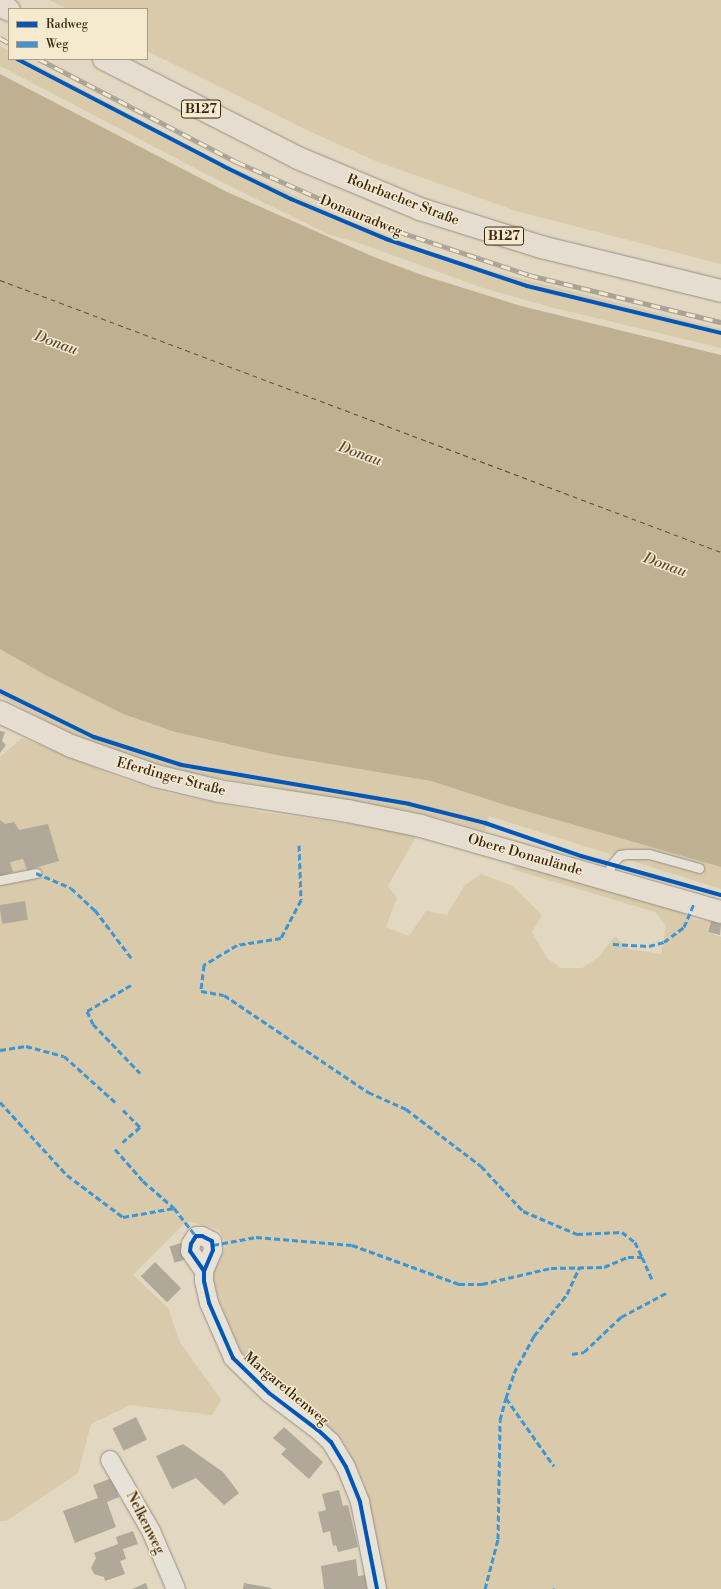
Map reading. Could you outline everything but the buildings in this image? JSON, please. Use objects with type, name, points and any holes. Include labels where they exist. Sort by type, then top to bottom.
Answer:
[{"type":"main road","name":"Rohrbacher Straße","points":[[106,60],[298,158],[420,209],[541,247],[721,291]]},
{"type":"main road","name":"Eferdinger Straße","points":[[0,712],[86,752],[156,776],[219,791],[327,808]]},
{"type":"main road","name":"Obere Donaulände","points":[[327,808],[421,826],[607,878],[721,912]]},
{"type":"street","name":"Margarethenweg","points":[[204,1271],[209,1303],[233,1358],[269,1393],[318,1430],[331,1442],[346,1466],[360,1502],[377,1589]]},
{"type":"street","name":"Nelkenweg","points":[[110,1460],[151,1531],[176,1589]]},
{"type":"lane","points":[[607,878],[611,865],[620,855],[627,854],[649,854],[699,868]]},
{"type":"lane","points":[[0,880],[36,873]]},
{"type":"shaded area","points":[[49,0],[721,0],[721,264],[516,211],[378,162],[309,131],[148,51],[148,8],[65,8]]},
{"type":"shaded area","points":[[0,46],[8,50],[8,60],[26,60],[223,163],[353,222],[417,247],[492,271],[721,329],[721,348],[550,307],[483,288],[356,242],[330,235],[212,177],[0,66]]},
{"type":"shaded area","points":[[0,649],[47,676],[123,714],[175,732],[276,755],[431,781],[508,806],[721,867],[721,889],[489,816],[485,831],[420,813],[180,771],[80,739],[0,696]]},
{"type":"shaded area","points":[[22,738],[126,780],[168,793],[261,812],[418,833],[388,886],[397,898],[386,927],[409,936],[426,911],[447,915],[464,886],[481,874],[511,885],[542,915],[532,932],[547,958],[561,968],[582,968],[599,957],[615,936],[629,949],[661,954],[666,926],[655,912],[511,869],[524,862],[652,898],[695,920],[710,921],[707,932],[721,937],[721,1589],[384,1589],[364,1483],[345,1444],[303,1402],[269,1380],[235,1348],[212,1277],[226,1244],[219,1230],[187,1221],[133,1275],[168,1308],[180,1342],[221,1400],[212,1415],[130,1405],[91,1424],[78,1473],[6,1521],[0,1521],[0,757]]},
{"type":"water","name":"Donau","points":[[0,74],[227,192],[374,257],[422,275],[521,306],[721,355],[721,867],[508,806],[431,781],[276,755],[175,732],[123,714],[47,676],[0,649]]},
{"type":"ferry route","points":[[0,280],[721,552]]},
{"type":"railway","points":[[0,38],[8,42]]},
{"type":"railway","points":[[41,60],[237,162],[382,226],[529,275],[721,322]]},
{"type":"marked path","points":[[299,845],[301,900],[281,938],[237,945],[204,965],[201,991],[224,995],[368,1092],[406,1109],[481,1166],[523,1211],[577,1234],[622,1232],[635,1242],[642,1257]]},
{"type":"marked path","points":[[36,873],[71,888],[95,910],[132,959]]},
{"type":"marked path","points":[[613,944],[649,946],[664,942],[684,927],[694,904]]},
{"type":"marked path","points":[[131,985],[87,1011],[93,1024],[140,1073]]},
{"type":"marked path","points":[[0,1050],[26,1046],[64,1056],[115,1102]]},
{"type":"marked path","points":[[0,1102],[67,1175],[123,1217],[174,1208]]},
{"type":"marked path","points":[[123,1110],[140,1127],[123,1142]]},
{"type":"marked path","points":[[115,1149],[143,1181],[174,1208],[196,1236]]},
{"type":"marked path","points":[[213,1245],[256,1237],[352,1245],[459,1284],[482,1284],[551,1268],[604,1267],[628,1257],[642,1257],[652,1279]]},
{"type":"marked path","points":[[485,1589],[498,1539],[500,1420],[506,1398],[514,1373],[534,1336],[567,1294],[579,1268]]},
{"type":"marked path","points":[[572,1354],[584,1352],[621,1317],[666,1293]]},
{"type":"marked path","points":[[506,1398],[554,1466]]},
{"type":"cycle path","name":"Donauradweg","points":[[19,60],[223,166],[291,199],[386,239],[527,286],[721,333]]},
{"type":"cycle path","points":[[0,691],[94,737],[182,765],[409,804],[485,823],[581,856],[721,895]]},
{"type":"cycle path","points":[[204,1271],[190,1251],[191,1244],[196,1236],[202,1236],[212,1241],[213,1250],[204,1271],[204,1281],[209,1303],[233,1358],[269,1393],[318,1430],[331,1442],[346,1467],[360,1502],[377,1589]]}]
